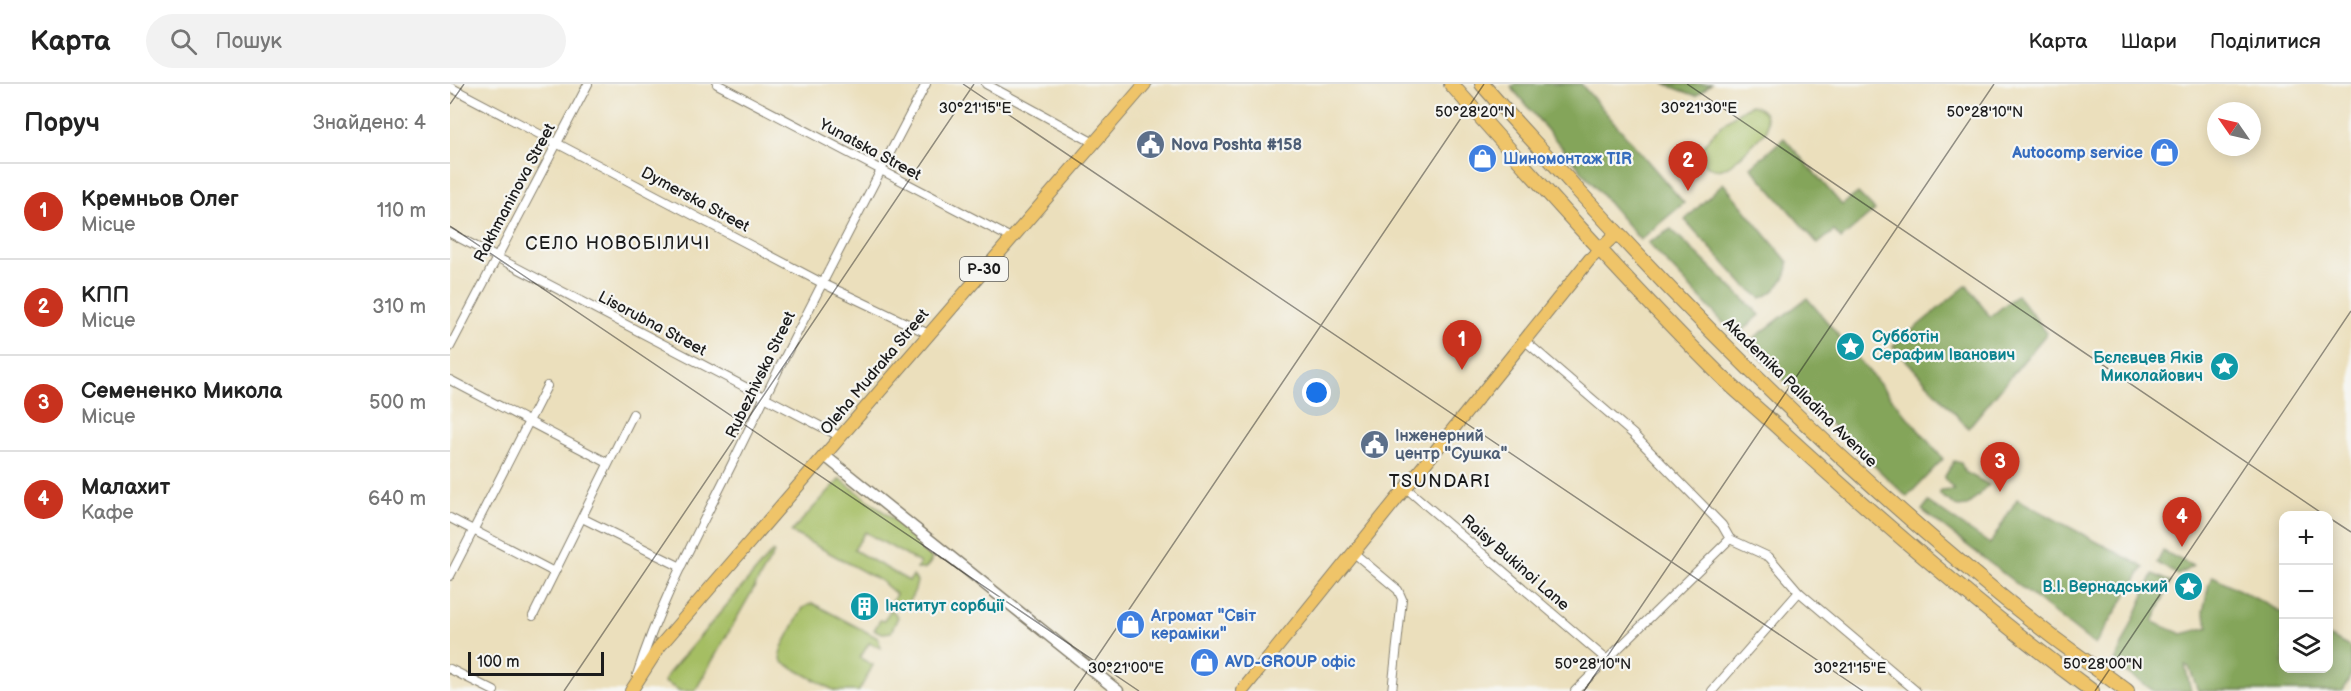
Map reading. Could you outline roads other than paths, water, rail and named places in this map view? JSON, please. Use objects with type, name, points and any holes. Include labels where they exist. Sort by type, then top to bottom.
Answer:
[{"type":"highway","points":[[1451,84],[1647,302],[1721,376],[1836,482],[1931,565],[2043,655],[2092,691]]},
{"type":"highway","name":"Akademika Palladina Avenue","points":[[1482,84],[1617,233],[1731,352],[1882,494],[2054,637],[2127,691]]},
{"type":"main road","name":"Oleha Mudraka Street","points":[[633,687],[660,646],[1145,84]]},
{"type":"main road","points":[[1242,691],[1524,340],[1600,248],[1617,233]]},
{"type":"street","name":"Rakhmaninova Street","points":[[450,347],[588,84]]},
{"type":"street","name":"Yunatska Street","points":[[717,84],[1011,238]]},
{"type":"street","name":"Rubezhivska Street","points":[[633,687],[650,634],[681,567],[822,283],[926,84]]},
{"type":"street","points":[[986,84],[1094,142]]},
{"type":"street","name":"Dymerska Street","points":[[450,87],[822,283],[929,334]]},
{"type":"street","name":"Lisorubna Street","points":[[450,233],[841,437]]},
{"type":"street","points":[[1524,340],[1633,434],[1722,525],[1730,539],[1769,557],[1799,592],[1916,691]]},
{"type":"street","points":[[450,380],[608,463]]},
{"type":"street","points":[[450,576],[548,386]]},
{"type":"street","points":[[533,616],[633,414]]},
{"type":"street","points":[[825,456],[1118,691]]},
{"type":"street","name":"Raisy Bukinoi Lane","points":[[1406,488],[1607,660]]},
{"type":"street","points":[[450,518],[554,572]]},
{"type":"street","points":[[582,518],[681,567]]},
{"type":"street","points":[[1575,691],[1730,539]]},
{"type":"street","points":[[1354,553],[1398,590],[1402,599],[1392,691]]},
{"type":"street","points":[[1712,691],[1799,592]]},
{"type":"street","points":[[450,669],[494,691]]},
{"type":"place","name":"Nova Poshta #158","points":[[1150,145]]},
{"type":"place","name":"Autocomp service","points":[[2164,153]]},
{"type":"place","name":"Шиномонтаж TIR","points":[[1482,159]]},
{"type":"place","name":"КПП","points":[[1688,191]]},
{"type":"place","name":"Субботін Серафим Іванович","points":[[1851,346]]},
{"type":"place","name":"Бєлєвцев Яків Миколайович","points":[[2224,367]]},
{"type":"place","name":"Кремньов Олег","points":[[1462,370]]},
{"type":"place","name":"Інженерний центр \"Сушка\"","points":[[1374,445]]},
{"type":"place","name":"Семененко Микола","points":[[2000,492]]},
{"type":"place","name":"Малахит","points":[[2182,547]]},
{"type":"place","name":"В.І. Вернадський","points":[[2189,587]]},
{"type":"place","name":"Інститут сорбції","points":[[864,606]]},
{"type":"place","name":"Агромат \"Світ кераміки\"","points":[[1130,625]]},
{"type":"place","name":"AVD-GROUP офіс","points":[[1204,662]]},
{"type":"district","name":"СЕЛО НОВОБІЛИЧІ","points":[[618,243]]},
{"type":"district","name":"TSUNDARI","points":[[1440,481]]}]
